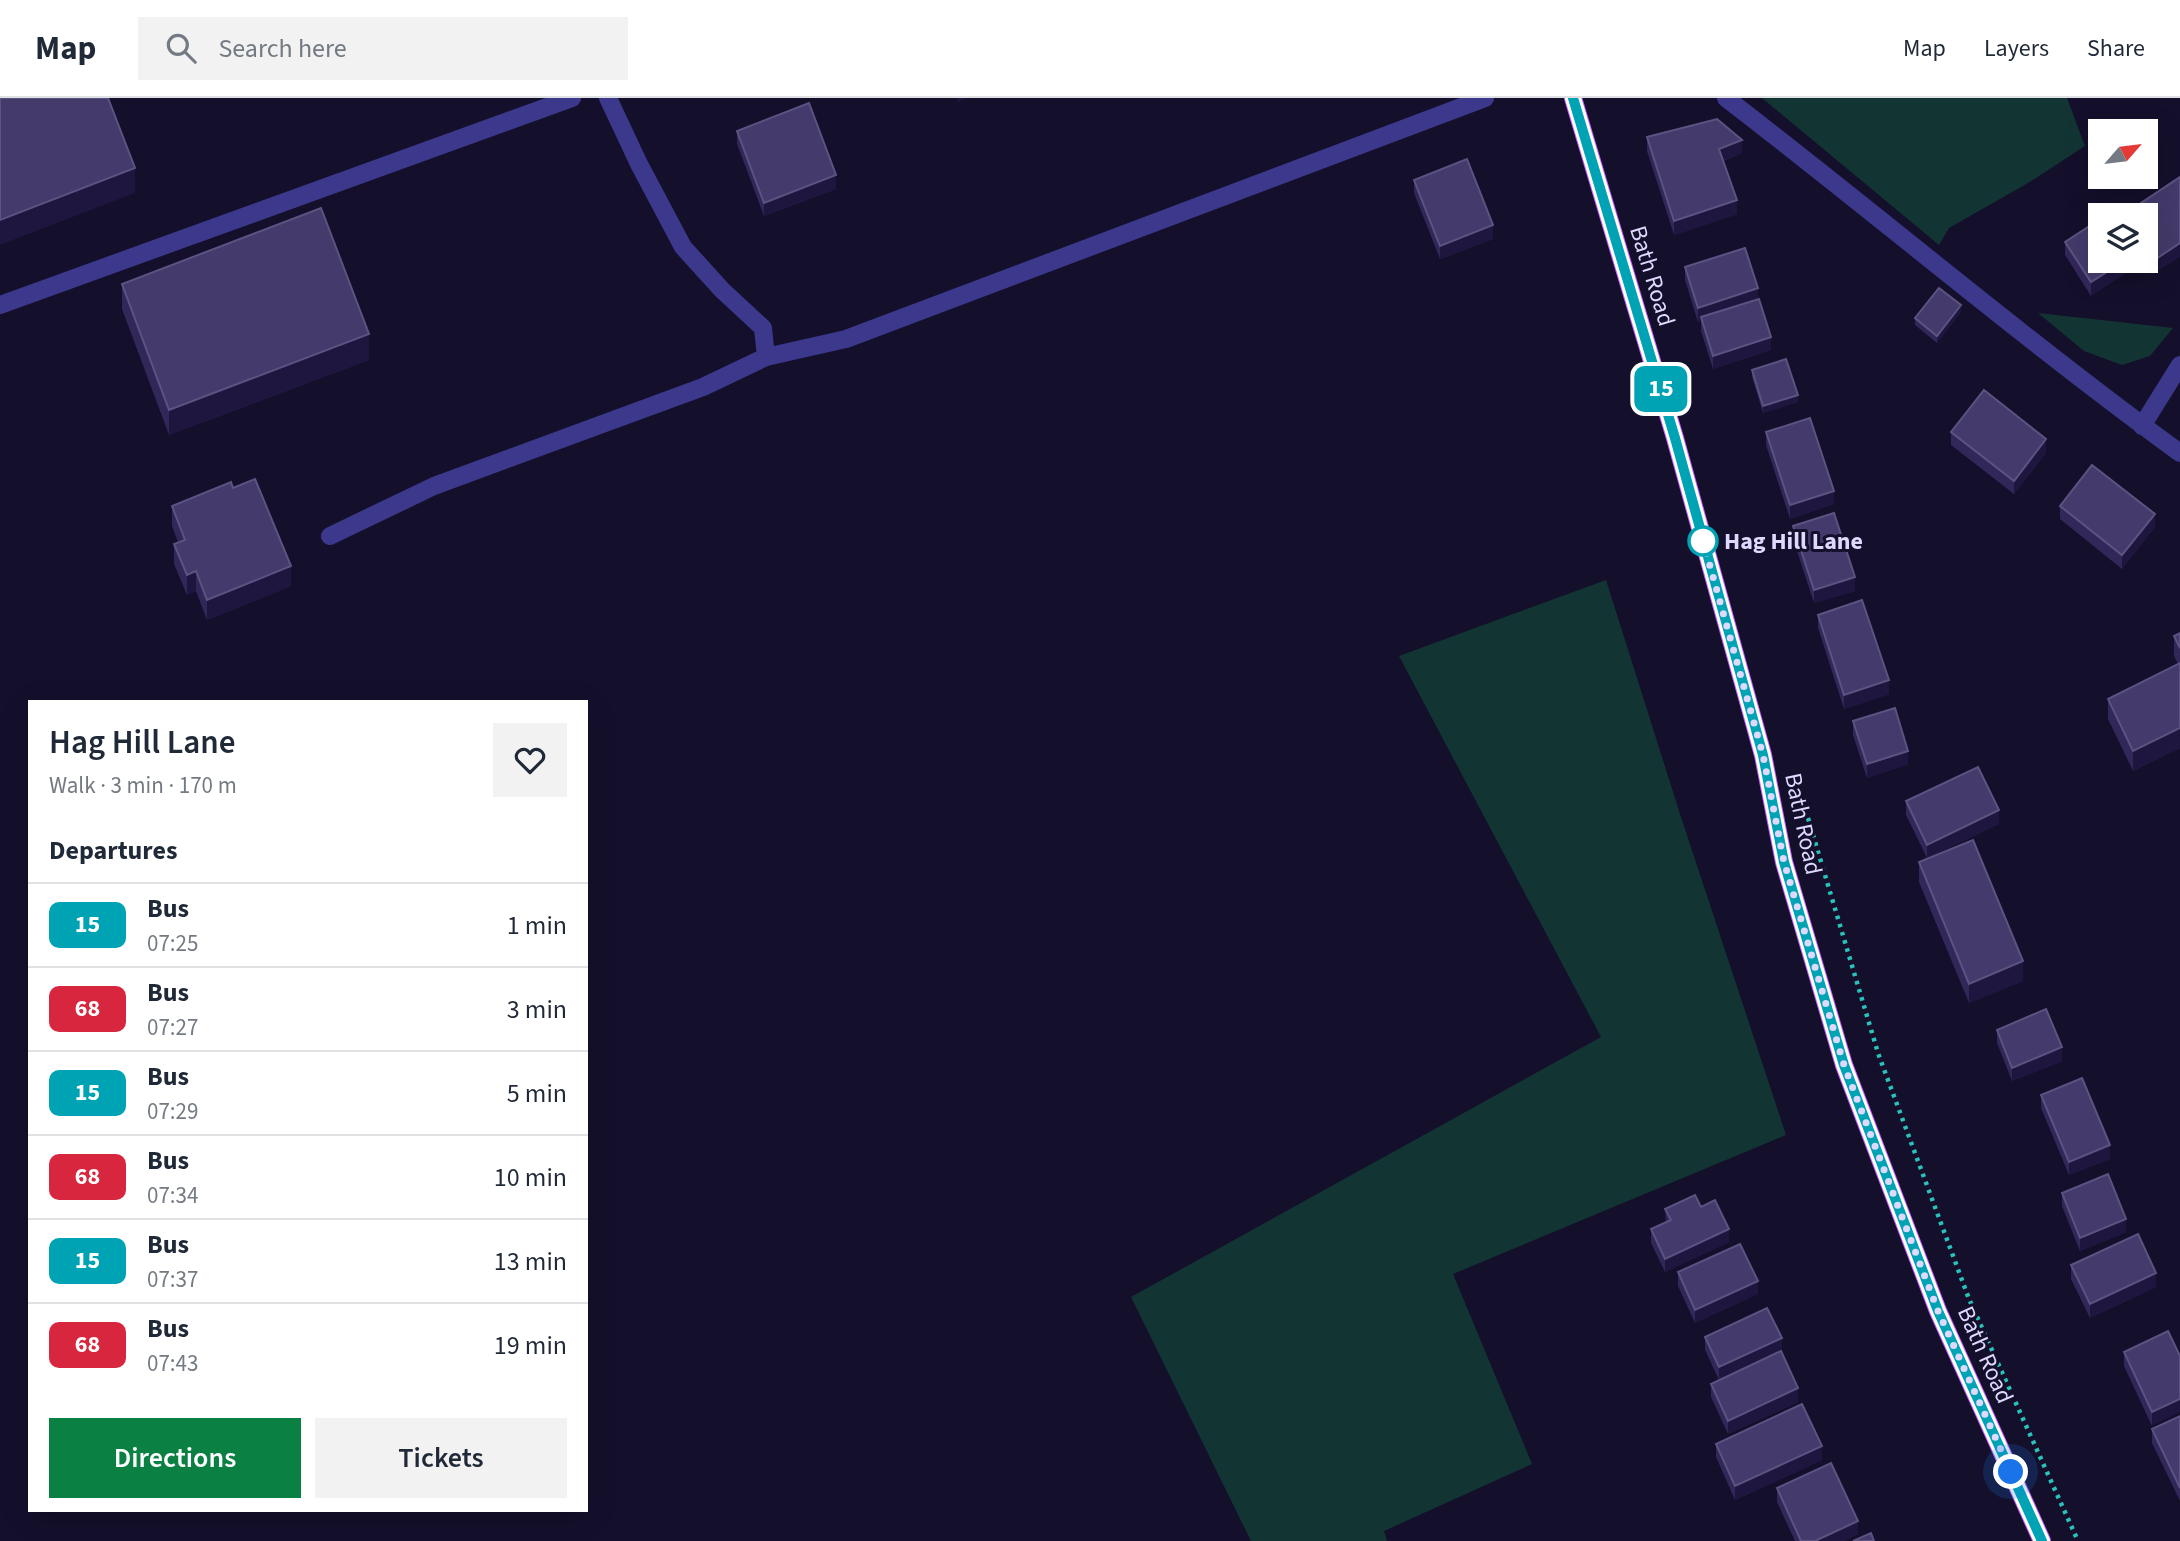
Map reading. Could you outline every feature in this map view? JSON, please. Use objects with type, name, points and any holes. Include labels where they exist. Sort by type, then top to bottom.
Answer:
[{"type":"main road","name":"Bath Road","points":[[1573,98],[1675,438],[1763,755],[1784,862],[1844,1065],[1938,1311],[2042,1541]]},
{"type":"street","points":[[0,305],[572,98]]},
{"type":"street","points":[[608,98],[683,247],[722,290],[763,328],[766,357]]},
{"type":"street","points":[[330,536],[434,486],[703,387],[766,357],[846,339],[1485,98]]},
{"type":"street","points":[[1726,98],[1836,182],[2017,331],[2180,453]]},
{"type":"street","points":[[2142,425],[2180,365]]},
{"type":"path","points":[[1806,813],[1878,1053],[1969,1299],[2078,1541]]},
{"type":"green space","points":[[1762,98],[2067,98],[2085,146],[2028,183],[1949,228],[1939,245]]},
{"type":"green space","points":[[2038,313],[2173,328],[2150,356],[2122,365],[2084,351]]},
{"type":"green space","points":[[1606,580],[1786,1135],[1453,1274],[1532,1464],[1384,1531],[1387,1541],[1251,1541],[1131,1297],[1601,1037],[1399,656]]},
{"type":"building","points":[[0,98],[108,98],[135,168],[0,220]]},
{"type":"building","points":[[809,103],[836,175],[764,203],[737,131]]},
{"type":"building","points":[[1717,119],[1742,140],[1719,149],[1737,200],[1674,221],[1647,137]]},
{"type":"building","points":[[1467,159],[1493,225],[1440,246],[1414,180]]},
{"type":"building","points":[[2180,177],[2180,243],[2158,258],[2158,203],[2141,203]]},
{"type":"building","points":[[321,208],[369,334],[169,410],[122,284]]},
{"type":"building","points":[[2088,227],[2088,273],[2105,273],[2091,282],[2065,242]]},
{"type":"building","points":[[1745,248],[1758,288],[1698,308],[1685,267]]},
{"type":"building","points":[[1939,288],[1961,305],[1937,336],[1915,318]]},
{"type":"building","points":[[1759,299],[1771,337],[1713,356],[1701,317]]},
{"type":"building","points":[[1786,359],[1798,395],[1763,406],[1752,370]]},
{"type":"building","points":[[1984,390],[2046,439],[2014,481],[1951,432]]},
{"type":"building","points":[[1810,418],[1834,491],[1790,505],[1766,432]]},
{"type":"building","points":[[2092,465],[2155,514],[2122,555],[2060,506]]},
{"type":"building","points":[[255,479],[291,566],[207,600],[196,571],[187,575],[174,544],[185,540],[172,506],[231,482],[233,488]]},
{"type":"building","points":[[1834,513],[1855,577],[1814,590],[1793,526]]},
{"type":"building","points":[[1862,600],[1889,680],[1844,695],[1818,615]]},
{"type":"building","points":[[2180,633],[2180,648],[2174,636]]},
{"type":"building","points":[[2180,663],[2180,728],[2133,751],[2108,699]]},
{"type":"building","points":[[1895,708],[1908,751],[1867,764],[1853,721]]},
{"type":"building","points":[[1978,767],[1999,810],[1927,845],[1906,801]]},
{"type":"building","points":[[1973,840],[2023,961],[1969,984],[1919,862]]},
{"type":"building","points":[[2046,1009],[2062,1047],[2012,1068],[1997,1030]]},
{"type":"building","points":[[2082,1078],[2110,1145],[2069,1162],[2041,1095]]},
{"type":"building","points":[[2108,1174],[2126,1219],[2080,1238],[2062,1193]]},
{"type":"building","points":[[1695,1195],[1701,1207],[1715,1200],[1729,1229],[1665,1259],[1651,1229],[1671,1220],[1665,1209]]},
{"type":"building","points":[[2138,1234],[2156,1273],[2090,1304],[2071,1265]]},
{"type":"building","points":[[1740,1244],[1758,1281],[1695,1310],[1678,1272]]},
{"type":"building","points":[[1767,1308],[1782,1338],[1719,1367],[1705,1337]]},
{"type":"building","points":[[2168,1331],[2180,1356],[2180,1399],[2152,1412],[2124,1352]]},
{"type":"building","points":[[1781,1351],[1798,1388],[1728,1421],[1711,1384]]},
{"type":"building","points":[[1802,1404],[1822,1446],[1735,1486],[1716,1444]]},
{"type":"building","points":[[2180,1416],[2180,1488],[2152,1429]]},
{"type":"building","points":[[1831,1463],[1858,1521],[1815,1541],[1801,1541],[1777,1488]]},
{"type":"building","points":[[1871,1533],[1874,1541],[1853,1541]]},
{"type":"bus line","name":"15","points":[[1573,98],[1675,438],[1763,755],[1784,862],[1844,1065],[1938,1311],[2042,1541]]},
{"type":"place","name":"Hag Hill Lane","points":[[1703,541]]},
{"type":"route","points":[[1703,541],[1763,755],[1784,862],[1844,1065],[1938,1311],[2011,1472]]}]
